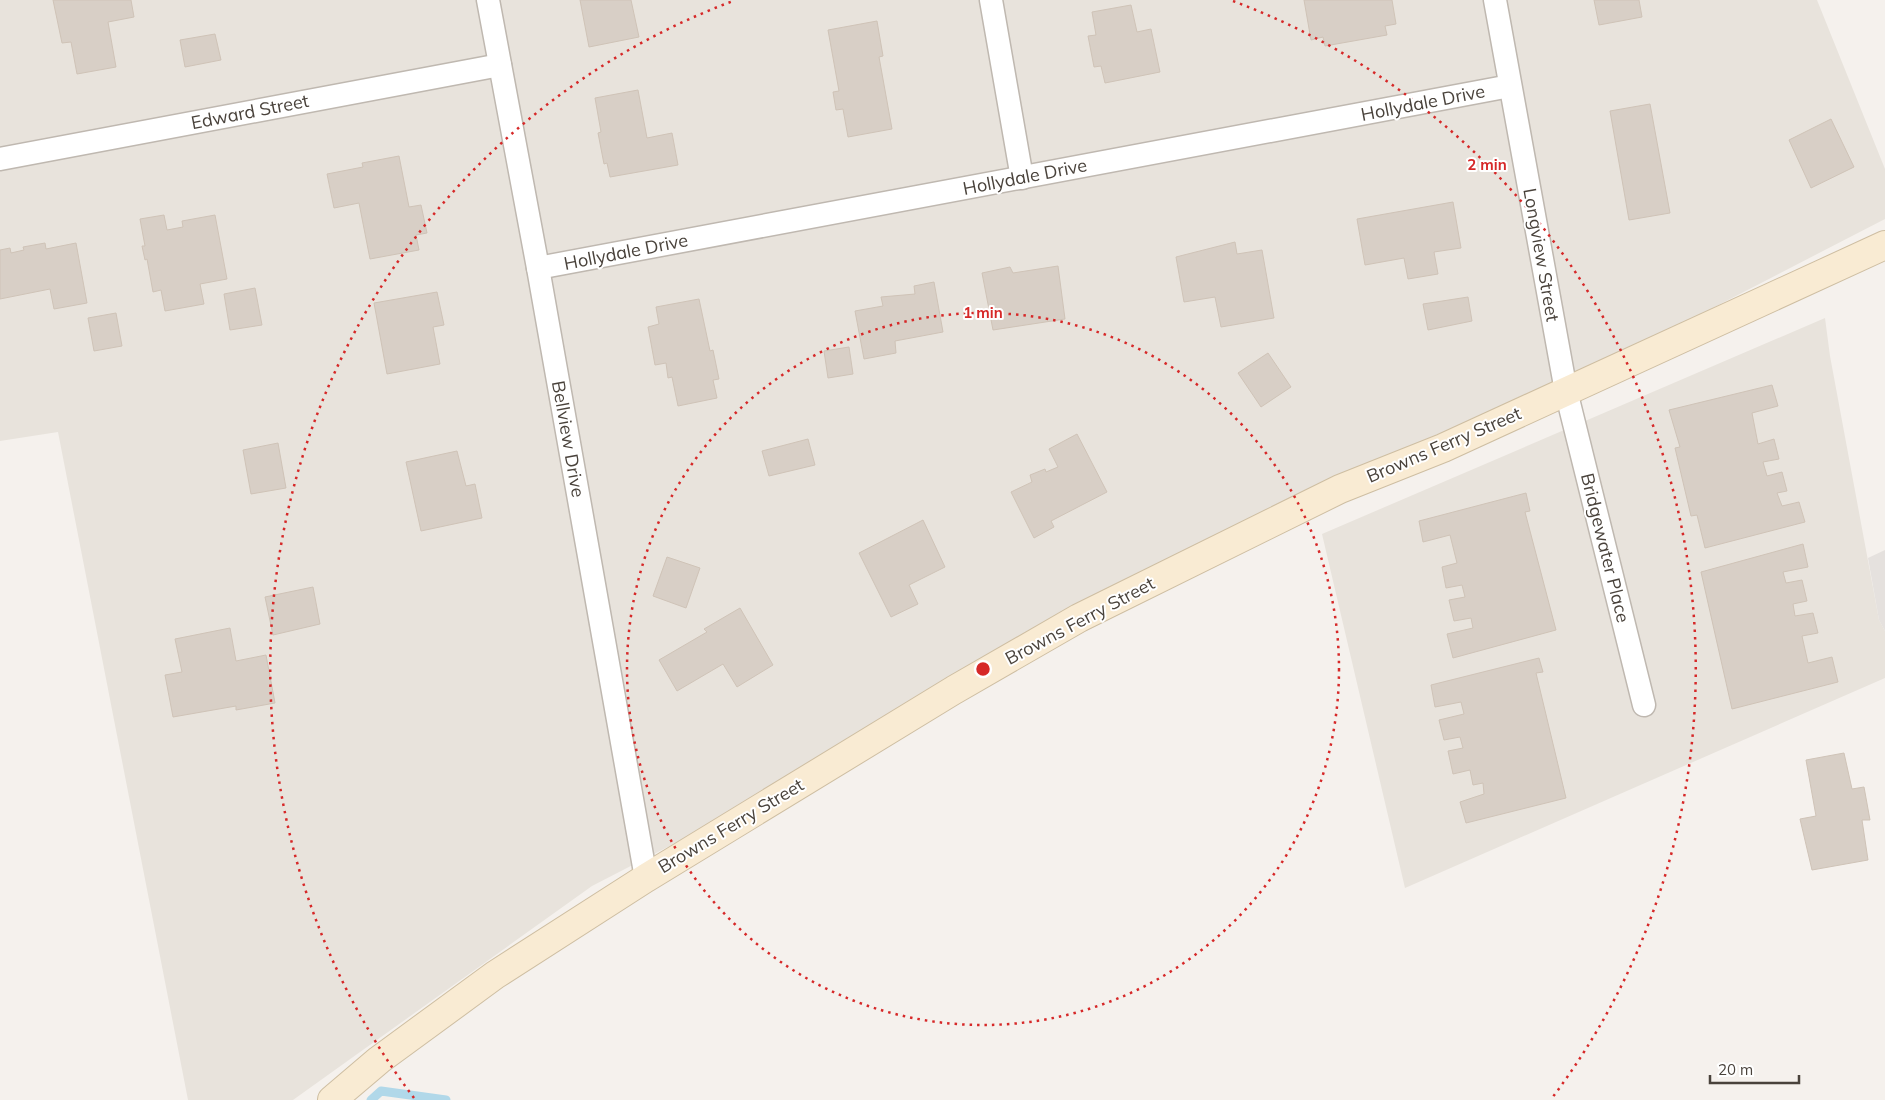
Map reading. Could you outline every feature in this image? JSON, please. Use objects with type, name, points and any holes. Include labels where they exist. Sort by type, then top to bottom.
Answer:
[{"type":"street","name":"Bellview Drive","points":[[488,0],[538,268],[646,878]]},
{"type":"street","points":[[990,0],[1022,178]]},
{"type":"street","name":"Longview Street","points":[[1494,0],[1566,391]]},
{"type":"street","name":"Edward Street","points":[[0,159],[500,65]]},
{"type":"street","name":"Hollydale Drive","points":[[538,268],[1510,86]]},
{"type":"street","name":"Browns Ferry Street","points":[[332,1100],[379,1060],[495,975],[646,878],[954,690],[1079,618],[1340,488],[1443,448],[1885,245]]},
{"type":"street","name":"Bridgewater Place","points":[[1566,391],[1644,705]]},
{"type":"shaded area","points":[[0,0],[1817,0],[1885,169],[1885,219],[592,886],[293,1100],[188,1100],[58,432],[0,441]]},
{"type":"shaded area","points":[[1825,318],[1830,356],[1879,620],[1885,631],[1885,678],[1405,888],[1322,534]]},
{"type":"shaded area","points":[[1885,550],[1885,631],[1879,620],[1868,558]]},
{"type":"building","points":[[53,0],[131,0],[134,17],[108,22],[116,67],[77,74],[71,42],[62,43]]},
{"type":"building","points":[[580,0],[631,0],[639,37],[589,47]]},
{"type":"building","points":[[1304,0],[1392,0],[1396,24],[1385,26],[1387,35],[1325,46],[1323,37],[1311,40]]},
{"type":"building","points":[[1594,0],[1639,0],[1642,17],[1599,25]]},
{"type":"building","points":[[1131,5],[1137,32],[1151,29],[1160,72],[1105,83],[1101,66],[1094,67],[1088,36],[1096,35],[1092,12]]},
{"type":"building","points":[[877,21],[883,56],[879,57],[892,129],[848,137],[843,109],[836,110],[833,92],[839,91],[828,30]]},
{"type":"building","points":[[215,34],[221,60],[185,67],[180,40]]},
{"type":"building","points":[[638,90],[647,138],[672,133],[678,165],[610,177],[607,163],[604,164],[598,133],[601,132],[595,98]]},
{"type":"building","points":[[1650,104],[1670,213],[1629,220],[1610,111]]},
{"type":"building","points":[[1831,119],[1854,167],[1811,188],[1789,140]]},
{"type":"building","points":[[399,156],[409,207],[421,205],[427,233],[416,235],[419,250],[370,259],[359,203],[334,208],[327,174],[363,167],[362,163]]},
{"type":"building","points":[[1453,202],[1461,248],[1434,252],[1438,274],[1408,279],[1404,258],[1365,265],[1357,219]]},
{"type":"building","points":[[164,215],[167,230],[183,227],[182,221],[215,215],[227,279],[200,284],[204,304],[165,311],[161,290],[153,292],[147,259],[145,260],[142,246],[145,246],[140,219]]},
{"type":"building","points":[[1235,242],[1237,254],[1262,250],[1274,318],[1221,327],[1215,297],[1184,302],[1176,257]]},
{"type":"building","points":[[45,243],[46,249],[76,243],[87,303],[54,309],[50,289],[0,299],[0,250],[10,248],[11,253],[24,250],[23,247]]},
{"type":"building","points":[[1058,266],[1065,319],[993,330],[982,273],[1010,267],[1013,273]]},
{"type":"building","points":[[934,282],[943,332],[895,341],[896,353],[864,359],[855,311],[883,306],[881,297],[915,294],[914,286]]},
{"type":"building","points":[[255,288],[262,325],[230,330],[224,294]]},
{"type":"building","points":[[437,292],[444,325],[433,327],[440,364],[387,374],[374,303]]},
{"type":"building","points":[[1468,297],[1472,321],[1428,330],[1423,304]]},
{"type":"building","points":[[699,299],[710,351],[713,350],[719,379],[713,380],[717,398],[678,406],[672,377],[668,378],[666,363],[655,365],[648,327],[659,324],[656,307]]},
{"type":"building","points":[[116,313],[122,346],[94,351],[88,318]]},
{"type":"building","points":[[849,347],[853,374],[828,378],[824,351]]},
{"type":"building","points":[[1268,353],[1291,387],[1261,407],[1238,373]]},
{"type":"building","points":[[1772,385],[1778,406],[1752,413],[1758,444],[1774,439],[1779,459],[1763,462],[1767,476],[1782,472],[1787,491],[1777,493],[1782,506],[1799,502],[1805,522],[1705,548],[1697,515],[1691,516],[1675,448],[1680,447],[1669,410]]},
{"type":"building","points":[[1077,434],[1107,492],[1051,521],[1054,527],[1034,538],[1011,492],[1032,482],[1030,475],[1045,469],[1046,472],[1058,467],[1049,449]]},
{"type":"building","points":[[808,439],[815,465],[769,476],[762,451]]},
{"type":"building","points":[[278,443],[286,488],[251,494],[243,450]]},
{"type":"building","points":[[457,451],[466,486],[475,484],[482,518],[421,531],[406,462]]},
{"type":"building","points":[[1526,493],[1530,511],[1525,512],[1556,630],[1453,658],[1447,634],[1473,628],[1471,618],[1454,621],[1449,600],[1465,597],[1462,585],[1446,588],[1442,567],[1457,563],[1450,535],[1423,542],[1419,521]]},
{"type":"building","points":[[923,520],[945,567],[909,585],[918,604],[891,617],[859,553]]},
{"type":"building","points":[[1803,544],[1808,567],[1783,572],[1786,583],[1802,580],[1807,601],[1793,604],[1795,616],[1813,613],[1818,633],[1802,636],[1808,663],[1832,657],[1838,682],[1732,709],[1701,572]]},
{"type":"building","points":[[667,557],[700,568],[686,608],[653,596]]},
{"type":"building","points":[[313,587],[320,624],[273,635],[265,597]]},
{"type":"building","points":[[740,608],[773,665],[737,687],[723,664],[677,691],[659,660],[707,632],[704,629]]},
{"type":"building","points":[[230,628],[236,661],[266,655],[275,703],[236,710],[236,706],[173,717],[165,675],[182,672],[175,639]]},
{"type":"building","points":[[1539,658],[1543,672],[1536,673],[1566,798],[1466,823],[1460,802],[1484,794],[1483,783],[1473,785],[1470,770],[1453,774],[1448,751],[1463,748],[1460,737],[1444,740],[1439,720],[1464,714],[1461,702],[1435,707],[1431,685]]},
{"type":"building","points":[[1844,753],[1852,789],[1864,787],[1870,820],[1862,820],[1868,860],[1812,870],[1800,819],[1816,816],[1806,760]]},
{"type":"waterway","points":[[371,1100],[381,1091],[446,1100]]}]
